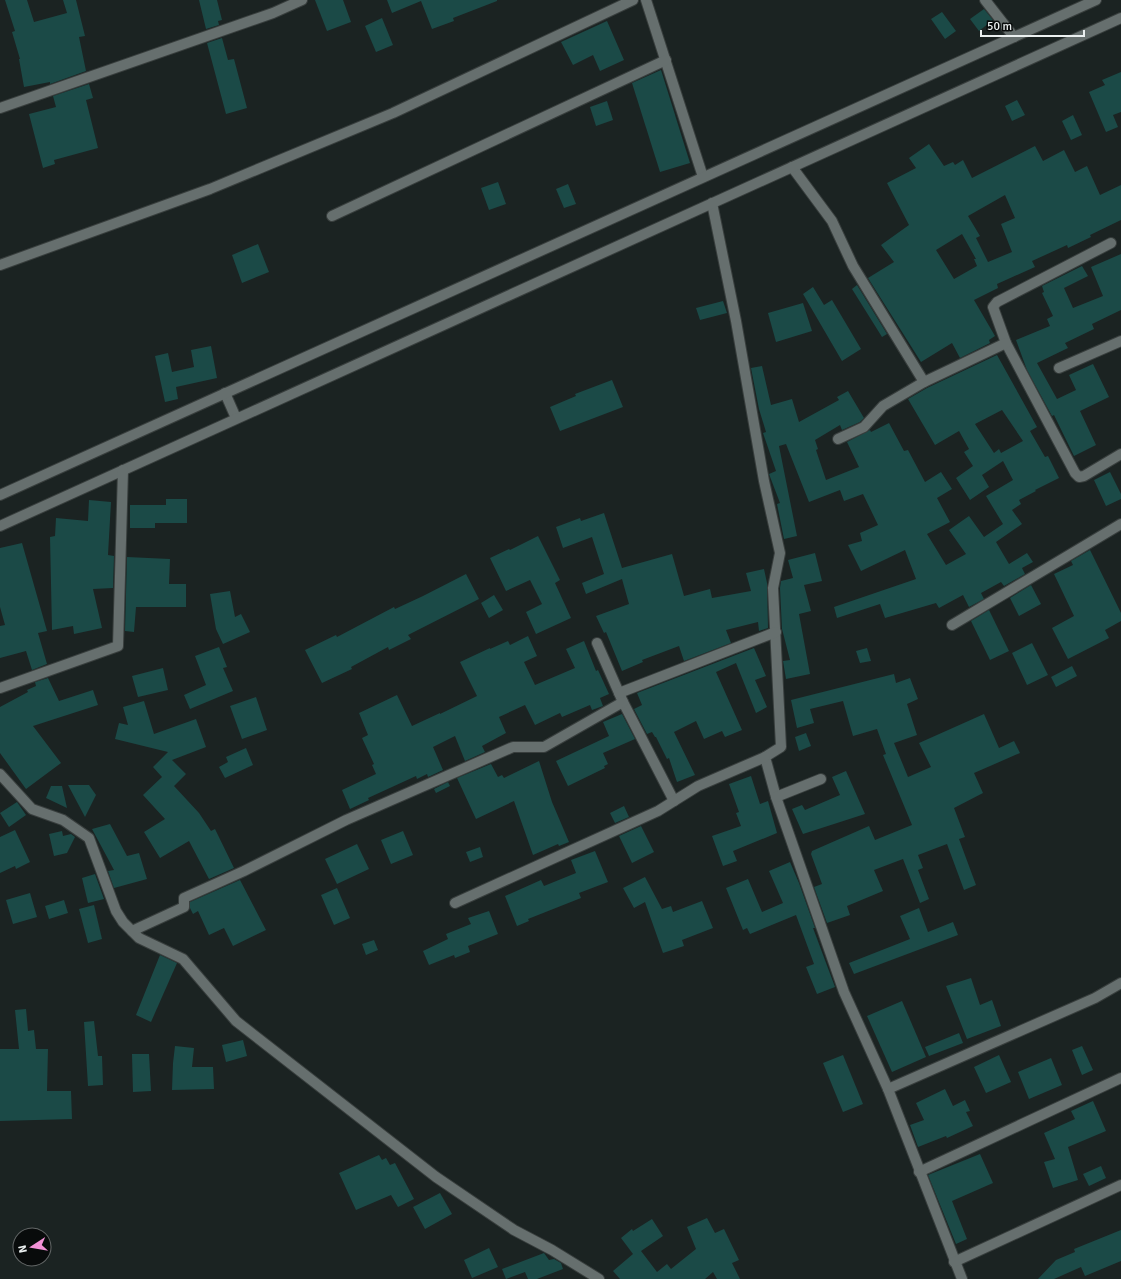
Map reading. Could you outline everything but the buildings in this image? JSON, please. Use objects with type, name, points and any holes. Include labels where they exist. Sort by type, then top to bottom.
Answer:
[{"type":"street","points":[[0,108],[273,13],[302,0]]},
{"type":"street","points":[[0,265],[210,189],[385,116],[633,0]]},
{"type":"street","points":[[646,0],[703,178]]},
{"type":"street","points":[[985,0],[1014,37]]},
{"type":"street","points":[[0,495],[1096,0]]},
{"type":"street","points":[[0,526],[1121,18]]},
{"type":"street","points":[[332,216],[666,60]]},
{"type":"street","points":[[792,167],[832,221],[854,266],[924,382]]},
{"type":"street","points":[[455,903],[658,811],[698,786],[765,757],[780,747],[773,588],[780,553],[764,482],[736,321],[712,203]]},
{"type":"street","points":[[1111,243],[997,302],[993,307],[994,314],[1006,343],[1075,473],[1079,477],[1084,476],[1121,454]]},
{"type":"street","points":[[1059,368],[1121,341]]},
{"type":"street","points":[[838,440],[864,427],[883,406],[924,382],[1006,343]]},
{"type":"street","points":[[225,394],[236,418]]},
{"type":"street","points":[[0,688],[118,646],[123,470]]},
{"type":"street","points":[[952,625],[1121,524]]},
{"type":"street","points":[[132,931],[184,907],[184,898],[244,872],[346,820],[513,747],[544,747],[621,697],[776,632]]},
{"type":"street","points":[[597,643],[621,697],[674,801]]},
{"type":"street","points":[[765,757],[776,797],[844,992],[888,1089],[954,1262],[962,1279]]},
{"type":"street","points":[[0,774],[32,809],[63,820],[89,838],[116,911],[123,922],[139,938],[183,959],[236,1021],[436,1177],[514,1230],[552,1250],[599,1279]]},
{"type":"street","points":[[776,797],[821,779]]},
{"type":"street","points":[[888,1089],[1095,998],[1121,982]]},
{"type":"street","points":[[919,1172],[1121,1078]]},
{"type":"street","points":[[954,1262],[1121,1185]]}]
